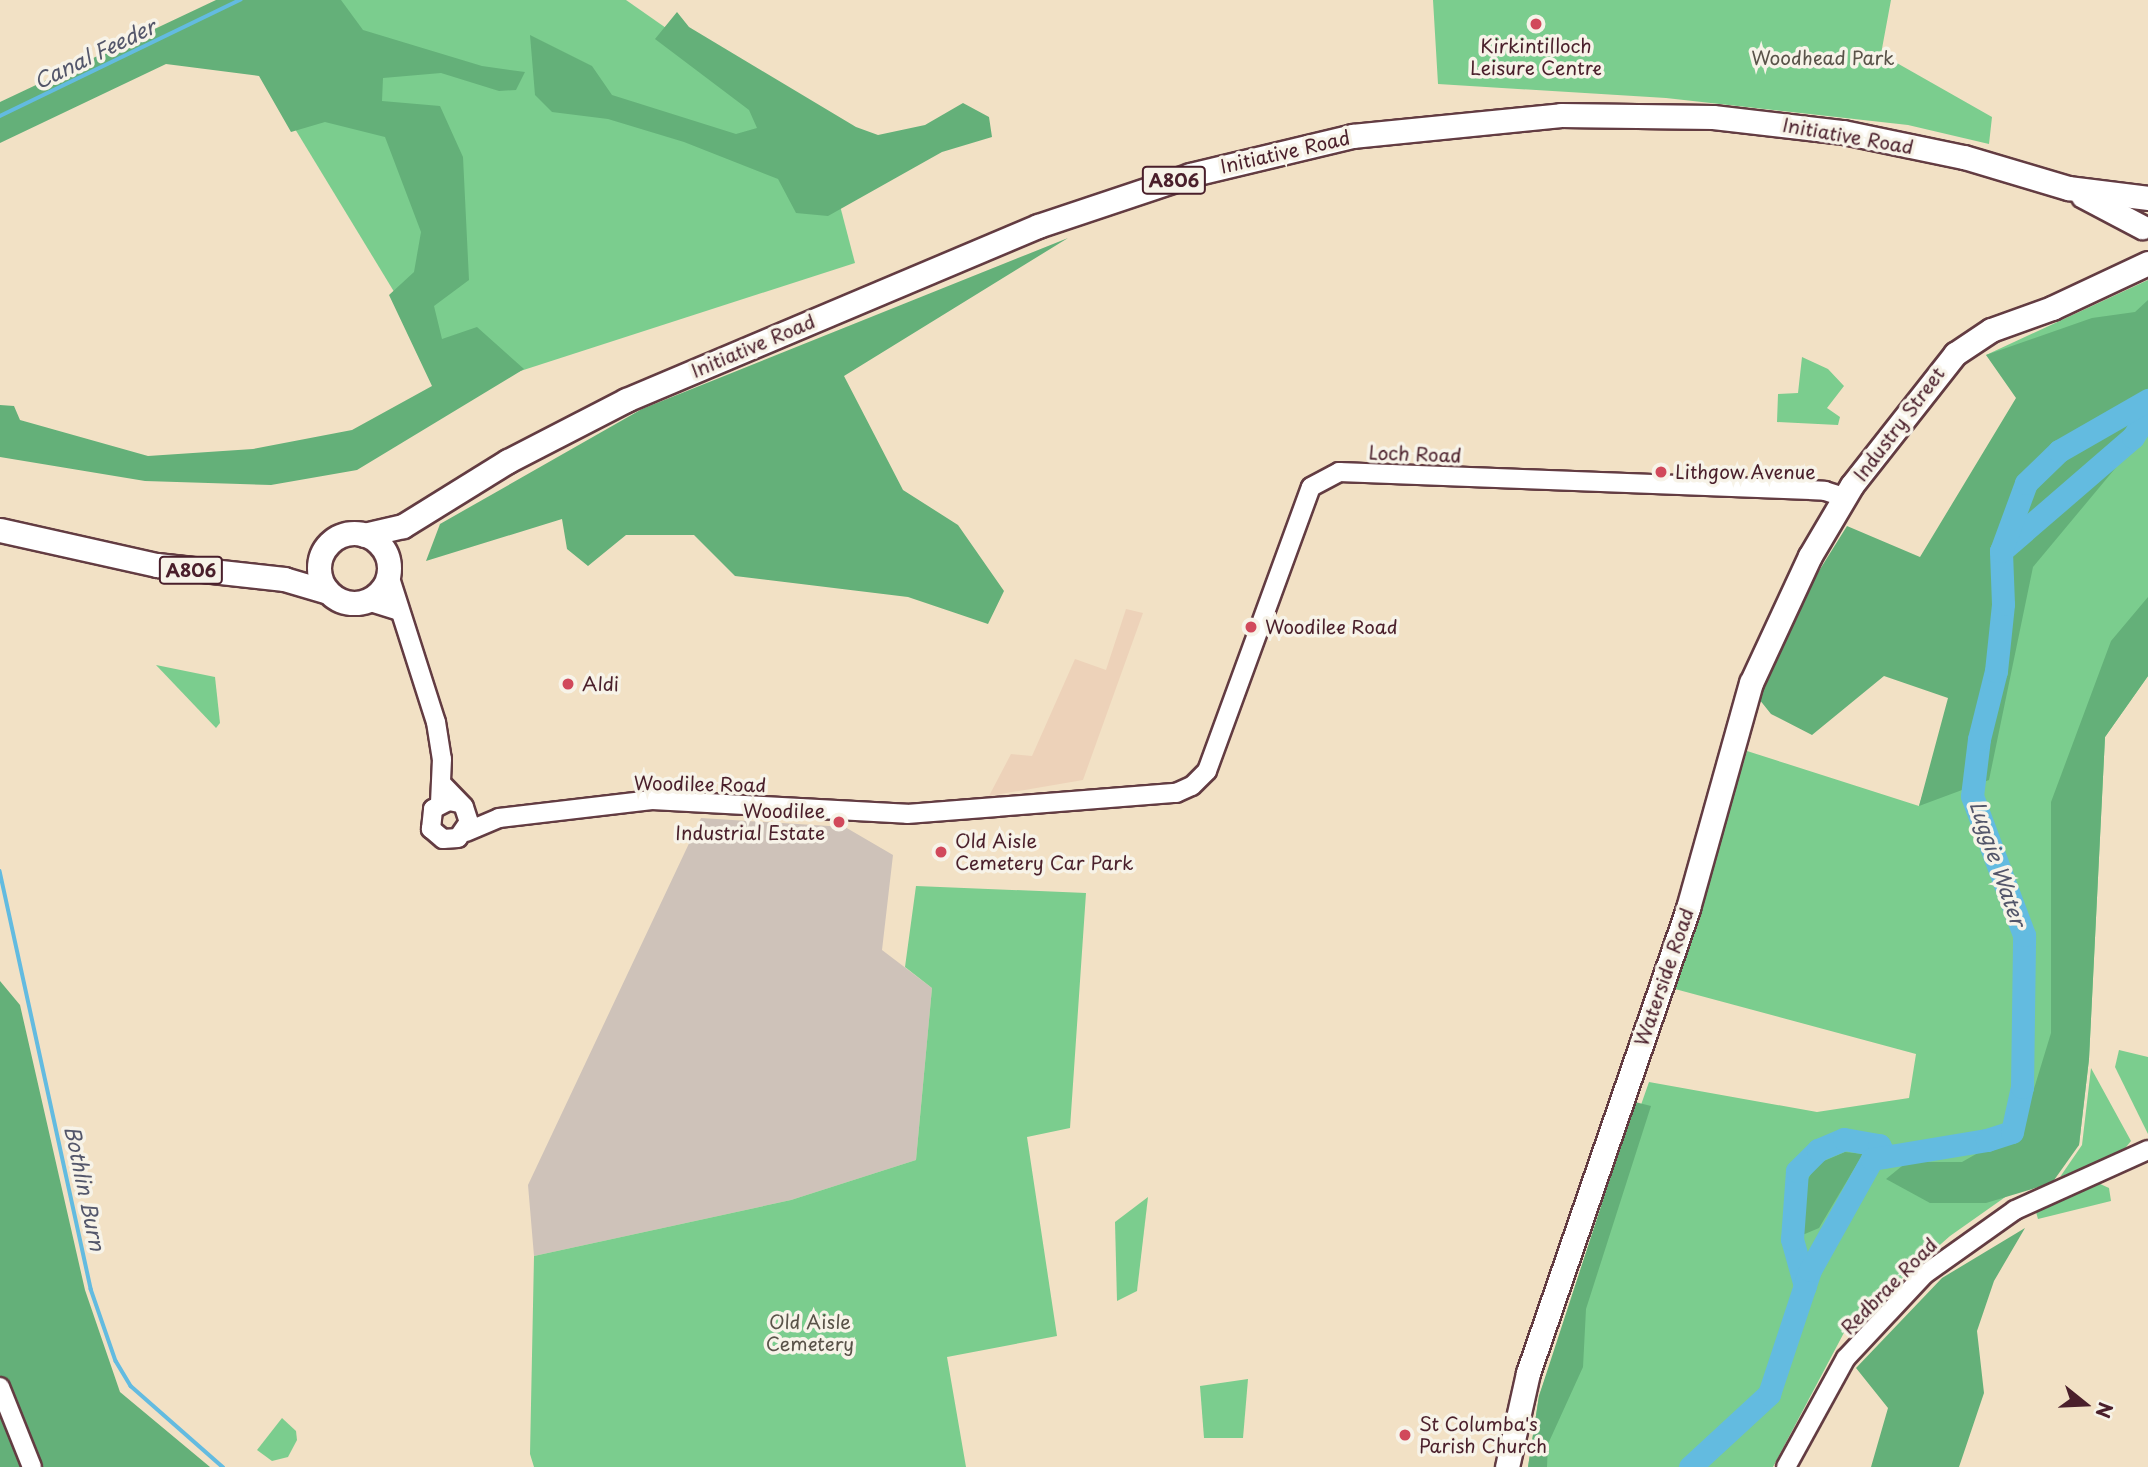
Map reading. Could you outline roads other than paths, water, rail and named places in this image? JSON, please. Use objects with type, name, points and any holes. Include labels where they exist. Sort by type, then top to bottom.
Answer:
[{"type":"main road","name":"Initiative Road","points":[[403,526],[508,461],[625,400],[1038,226],[1239,160],[1352,136],[1561,115],[1713,117],[1843,132],[1964,157],[2068,188]]},
{"type":"main road","name":"A806","points":[[2068,188],[2148,200]]},
{"type":"main road","name":"A806","points":[[2068,188],[2145,232]]},
{"type":"main road","points":[[2140,266],[2148,200]]},
{"type":"main road","name":"Industry Street","points":[[1843,497],[1936,373],[1968,343],[1991,330],[2074,299],[2140,266]]},
{"type":"main road","name":"Waterside Road","points":[[1507,1467],[1528,1373],[1688,908],[1751,682],[1776,623],[1843,497]]},
{"type":"main road","name":"A806","points":[[365,535],[403,526]]},
{"type":"main road","name":"A806","points":[[388,565],[403,526]]},
{"type":"main road","name":"A806","points":[[0,530],[158,565],[284,579],[328,592]]},
{"type":"main road","points":[[284,579],[320,561],[337,538],[365,535],[388,565],[383,589],[367,601],[344,602],[328,592],[320,576],[320,561]]},
{"type":"street","name":"Loch Road","points":[[1192,786],[1207,771],[1299,514],[1311,487],[1322,478],[1339,472],[1833,492],[1843,497]]},
{"type":"street","points":[[388,565],[397,610],[412,638],[436,722],[443,785],[440,803],[430,817],[436,835],[451,840],[466,832],[463,808],[443,785]]},
{"type":"street","points":[[367,601],[397,610]]},
{"type":"street","name":"Woodilee Road","points":[[466,832],[499,818],[652,800],[907,814],[1177,793],[1192,786]]},
{"type":"street","points":[[440,803],[463,808]]},
{"type":"street","name":"Woodilee Road","points":[[463,808],[499,818]]},
{"type":"street","name":"Redbrae Road","points":[[1786,1467],[1846,1358],[1925,1274],[2015,1210],[2148,1150]]},
{"type":"street","points":[[0,1387],[32,1467]]},
{"type":"waterway","name":"Canal Feeder","points":[[0,116],[240,0]]},
{"type":"waterway","name":"Luggie Water","points":[[1690,1467],[1769,1394],[1810,1270],[1872,1159],[1987,1140],[2012,1132],[2022,1087],[2024,935],[1972,796],[1979,739],[1996,671],[2003,604],[2001,551],[2026,483],[2059,451],[2148,400]]},
{"type":"waterway","name":"Luggie Water","points":[[2001,551],[2133,437],[2148,414]]},
{"type":"waterway","name":"Bothlin Burn","points":[[0,871],[91,1289],[116,1361],[131,1386],[223,1467]]},
{"type":"waterway","name":"Luggie Water","points":[[1805,1286],[1792,1239],[1797,1171],[1818,1150],[1844,1139],[1879,1145],[1885,1156]]},
{"type":"place","name":"Kirkintilloch Leisure Centre","points":[[1536,24]]},
{"type":"place","name":"Lithgow Avenue","points":[[1661,472]]},
{"type":"place","name":"Woodilee Road","points":[[1251,627]]},
{"type":"place","name":"Aldi","points":[[568,684]]},
{"type":"place","name":"Woodilee Industrial Estate","points":[[839,822]]},
{"type":"place","name":"Old Aisle Cemetery Car Park","points":[[941,852]]},
{"type":"place","name":"St Columba's Parish Church","points":[[1405,1435]]},
{"type":"park label","name":"Woodhead Park","points":[[1823,58]]},
{"type":"park label","name":"Old Aisle Cemetery","points":[[810,1333]]}]
